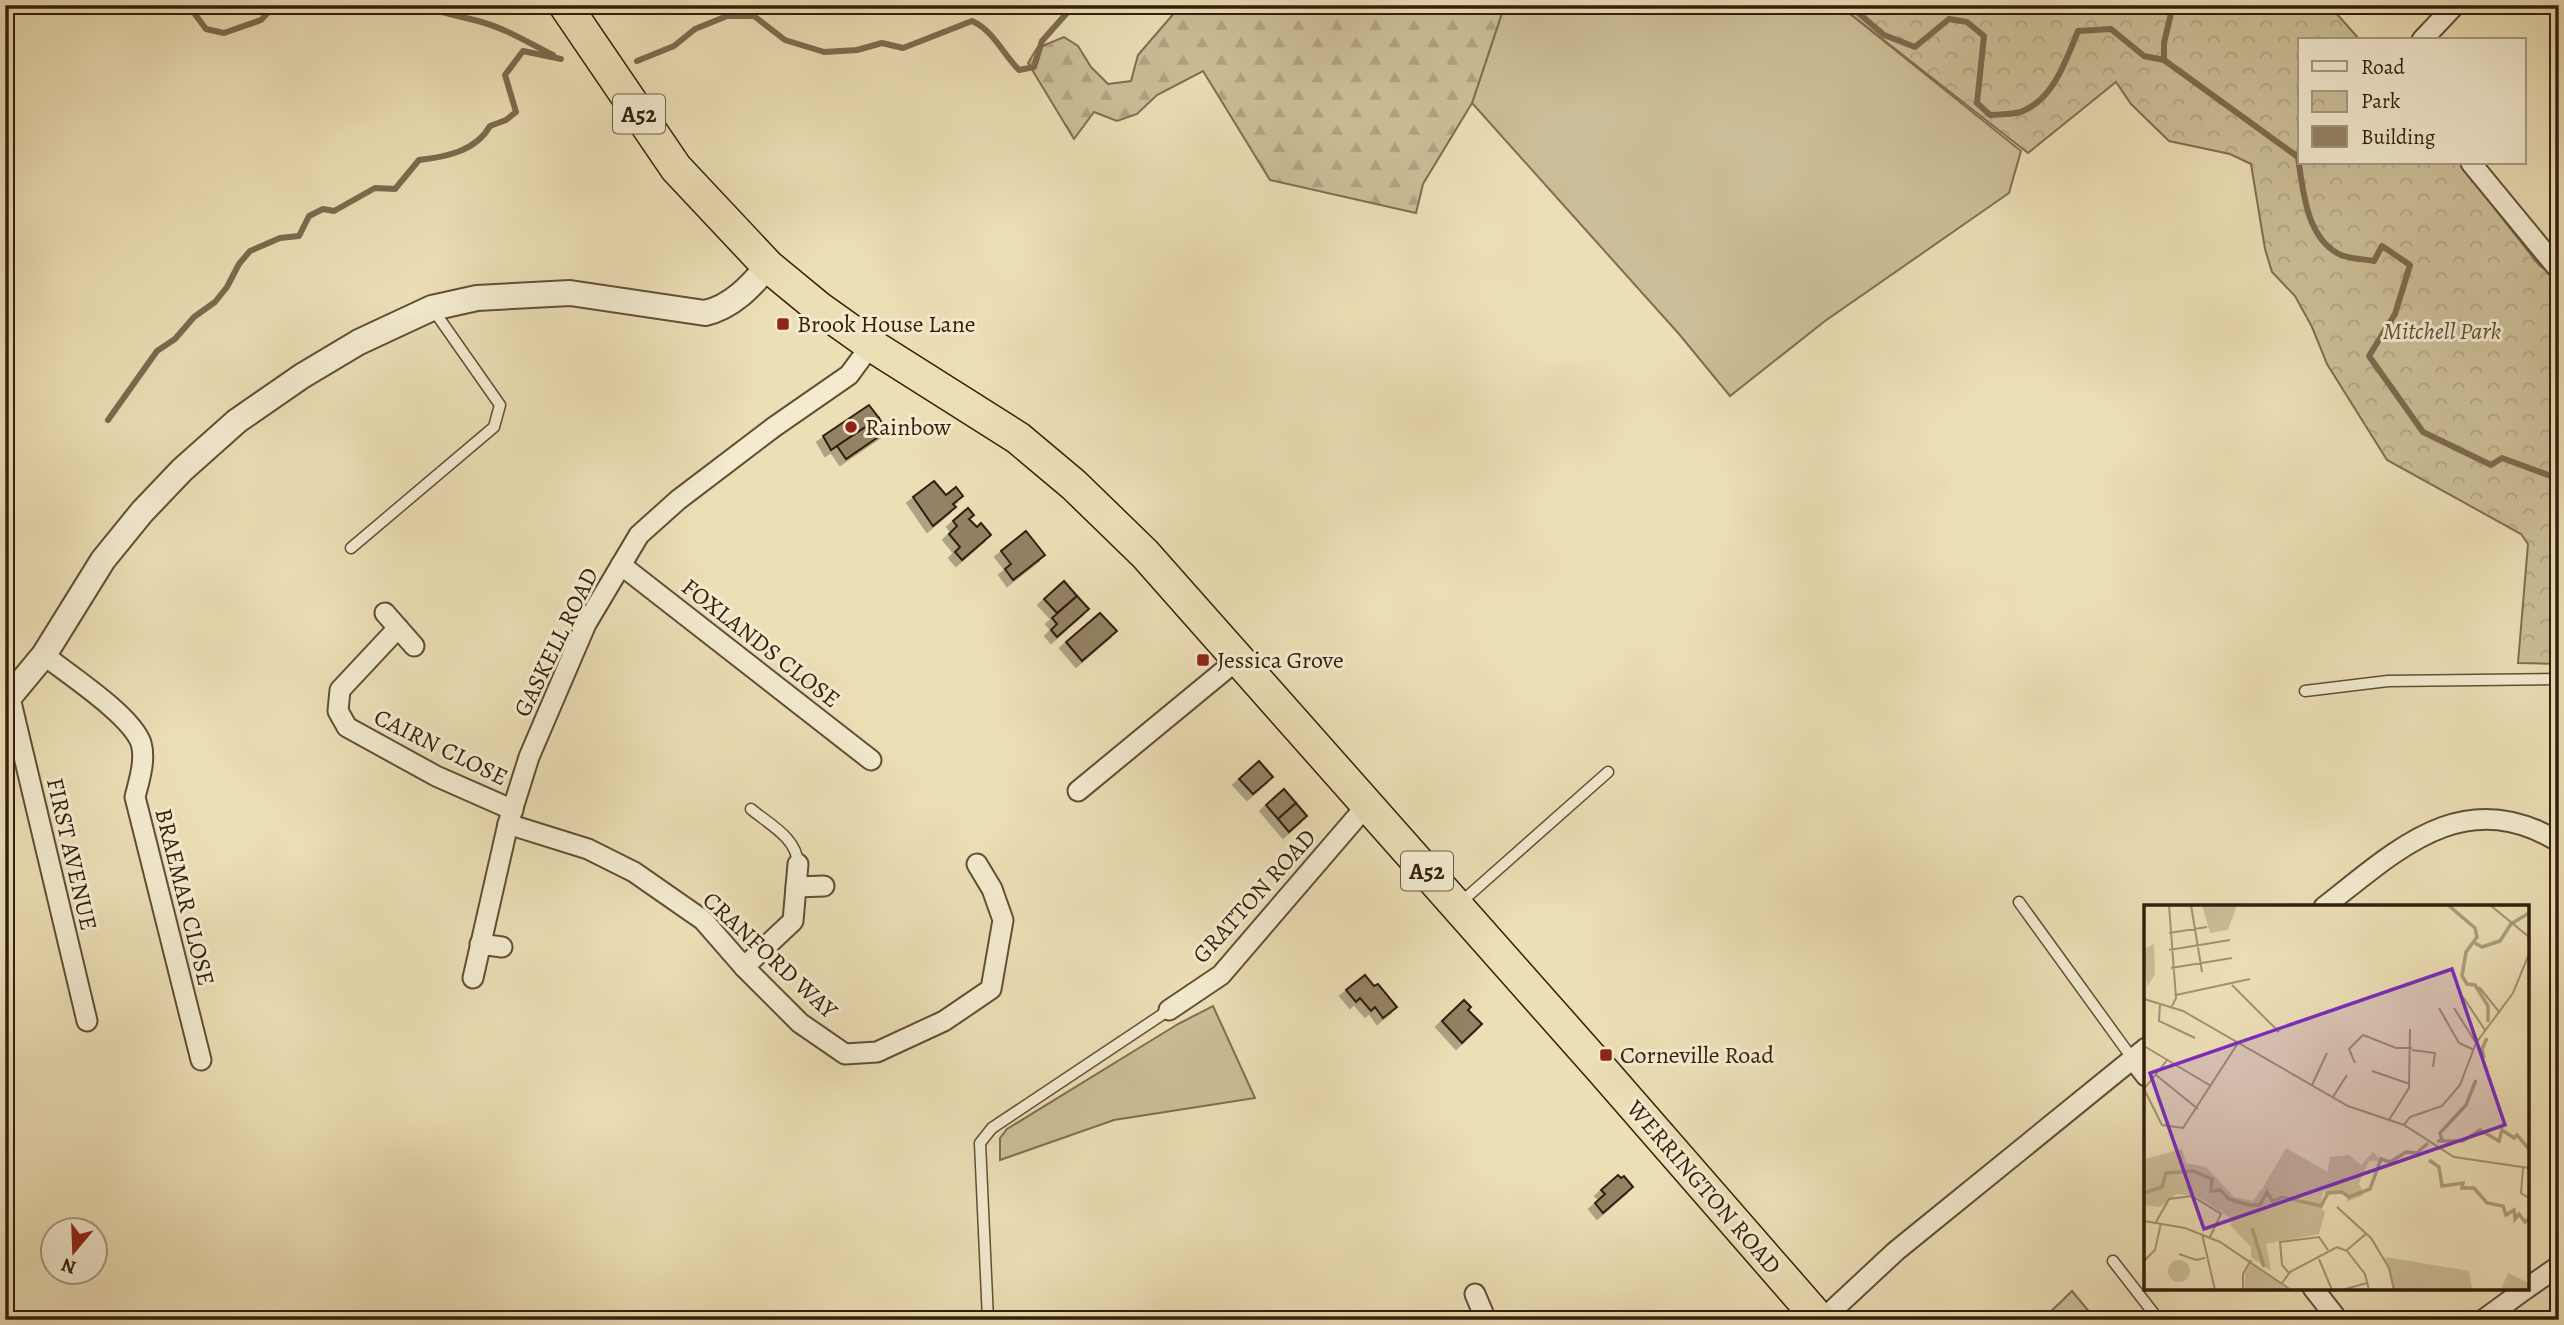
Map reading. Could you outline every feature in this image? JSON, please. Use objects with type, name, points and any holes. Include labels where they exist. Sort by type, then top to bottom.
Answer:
[{"type":"highway","name":"A52","points":[[565,5],[676,168],[768,266],[819,308],[871,345]]},
{"type":"highway","name":"WERRINGTON ROAD","points":[[871,345],[1018,438],[1074,485],[1145,554],[1821,1320]]},
{"type":"street","points":[[2424,38],[2455,5]]},
{"type":"street","points":[[2472,164],[2559,270]]},
{"type":"street","points":[[8,700],[44,655],[103,560],[142,512],[182,470],[237,421],[302,376],[359,342],[432,309],[477,299],[570,293],[705,313],[720,310],[733,301],[768,266]]},
{"type":"street","name":"GASKELL ROAD","points":[[473,978],[510,817],[528,757],[586,624],[639,535],[678,500],[774,427],[849,375],[871,345]]},
{"type":"street","name":"FOXLANDS CLOSE","points":[[621,565],[871,760]]},
{"type":"street","name":"CAIRN CLOSE","points":[[414,646],[391,620],[340,690],[338,711],[347,727],[510,817]]},
{"type":"street","name":"BRAEMAR CLOSE","points":[[44,655],[131,724],[142,745],[142,765],[135,797],[201,1060]]},
{"type":"street","points":[[1078,791],[1237,660]]},
{"type":"street","name":"FIRST AVENUE","points":[[8,700],[87,1021]]},
{"type":"street","name":"GRATTON ROAD","points":[[1169,1010],[1220,975],[1367,805]]},
{"type":"street","name":"CRANFORD WAY","points":[[510,817],[588,849],[634,872],[703,920],[744,967],[800,1023],[845,1054],[877,1052],[944,1021],[991,989],[1003,920],[992,889],[977,864]]},
{"type":"street","points":[[2327,905],[2409,842],[2448,824],[2472,820],[2499,821],[2534,829],[2559,842]]},
{"type":"street","points":[[744,967],[793,921],[798,864]]},
{"type":"street","points":[[796,887],[824,886]]},
{"type":"street","points":[[480,944],[502,947]]},
{"type":"street","points":[[1821,1320],[1916,1234],[2139,1053]]},
{"type":"street","points":[[2529,1286],[2559,1266]]},
{"type":"street","points":[[2315,1290],[2338,1320]]},
{"type":"street","points":[[2483,1320],[2523,1290]]},
{"type":"street","points":[[1475,1294],[1486,1320]]},
{"type":"lane","points":[[351,548],[494,427],[500,405],[432,309]]},
{"type":"lane","points":[[2305,691],[2388,681],[2559,679]]},
{"type":"lane","points":[[1457,905],[1608,772]]},
{"type":"lane","points":[[751,809],[792,842],[798,864]]},
{"type":"lane","points":[[2019,902],[2139,1053]]},
{"type":"lane","points":[[988,1320],[979,1143],[992,1128],[1169,1010]]},
{"type":"lane","points":[[2113,1261],[2155,1315],[2150,1320]]},
{"type":"green space","points":[[1181,5],[1510,5],[1502,13],[1472,103],[1423,184],[1416,213],[1270,180],[1203,71],[1157,95],[1137,114],[1117,121],[1094,112],[1074,139],[1028,63],[1037,48],[1064,37],[1078,46],[1091,67],[1108,84],[1131,81],[1138,55]]},
{"type":"green space","points":[[1510,5],[1839,5],[2021,151],[2009,193],[1825,321],[1730,396],[1679,334],[1472,103],[1502,13]]},
{"type":"green space","name":"Mitchell Park","points":[[1839,5],[2329,5],[2358,38],[2298,38],[2298,164],[2460,164],[2539,265],[2559,280],[2559,664],[2518,663],[2528,544],[2521,534],[2387,460],[2327,364],[2312,327],[2295,296],[2272,272],[2265,249],[2251,164],[2230,154],[2169,141],[2131,104],[2116,82],[2028,153]]},
{"type":"green space","points":[[1213,1006],[1255,1098],[1114,1120],[1000,1160],[1000,1138],[1007,1129],[1178,1024]]},
{"type":"green space","points":[[2072,1291],[2096,1320],[2042,1320]]},
{"type":"building","name":"Rainbow","points":[[869,405],[879,418],[831,450],[823,436]]},
{"type":"building","points":[[879,418],[887,431],[846,459],[837,446]]},
{"type":"building","points":[[934,481],[946,495],[956,487],[963,496],[953,504],[956,507],[933,526],[913,497]]},
{"type":"building","points":[[968,508],[974,515],[969,519],[977,527],[981,523],[991,535],[962,560],[955,552],[960,547],[949,534],[957,526],[953,521]]},
{"type":"building","points":[[1026,531],[1045,555],[1013,580],[1005,569],[1011,564],[1001,551]]},
{"type":"building","points":[[1064,581],[1077,596],[1057,613],[1044,599]]},
{"type":"building","points":[[1077,596],[1089,609],[1057,637],[1051,630],[1057,624],[1052,618]]},
{"type":"building","points":[[1100,613],[1117,631],[1082,661],[1066,642]]},
{"type":"building","points":[[1259,761],[1273,777],[1253,794],[1239,779]]},
{"type":"building","points":[[1284,789],[1296,803],[1278,819],[1266,805]]},
{"type":"building","points":[[1296,803],[1307,816],[1289,832],[1278,819]]},
{"type":"building","points":[[1365,975],[1374,986],[1378,984],[1397,1007],[1383,1018],[1375,1007],[1371,1011],[1360,998],[1356,1002],[1346,990]]},
{"type":"building","points":[[1464,1000],[1471,1007],[1468,1010],[1482,1024],[1462,1043],[1442,1021]]},
{"type":"building","points":[[1618,1175],[1621,1178],[1624,1176],[1633,1187],[1603,1213],[1595,1203],[1605,1194],[1601,1190]]},
{"type":"waterway","points":[[170,5],[194,13],[206,29],[224,33],[261,20],[275,5]]},
{"type":"waterway","points":[[421,5],[498,28],[553,55]]},
{"type":"waterway","points":[[637,61],[674,46],[695,29],[727,16],[754,16],[785,40],[824,52],[857,50],[882,43],[903,48],[972,21],[992,36],[1019,70],[1034,67],[1042,41],[1074,5]]},
{"type":"waterway","points":[[1849,5],[1884,35],[1915,47],[1949,19],[1967,22],[1984,36],[1977,103],[1990,115],[2019,112],[2043,97],[2058,77],[2078,31],[2111,29],[2144,56],[2164,60],[2298,157]]},
{"type":"waterway","points":[[2164,60],[2164,43],[2173,5]]},
{"type":"waterway","points":[[108,420],[157,351],[175,339],[194,317],[215,302],[250,251],[280,238],[299,236],[309,216],[323,209],[334,211],[375,188],[395,189],[419,160],[450,155],[469,147],[484,135],[490,126],[506,120],[516,112],[505,75],[523,51],[561,59]]},
{"type":"waterway","points":[[2299,164],[2308,212],[2313,226],[2329,248],[2341,255],[2374,261],[2382,246],[2410,265],[2395,314],[2369,356],[2423,432],[2491,465],[2502,458],[2559,479]]},
{"type":"place","name":"Brook House Lane","points":[[783,324]]},
{"type":"place","name":"Rainbow","points":[[851,427]]},
{"type":"place","name":"Jessica Grove","points":[[1203,660]]},
{"type":"place","name":"Corneville Road","points":[[1606,1055]]}]
